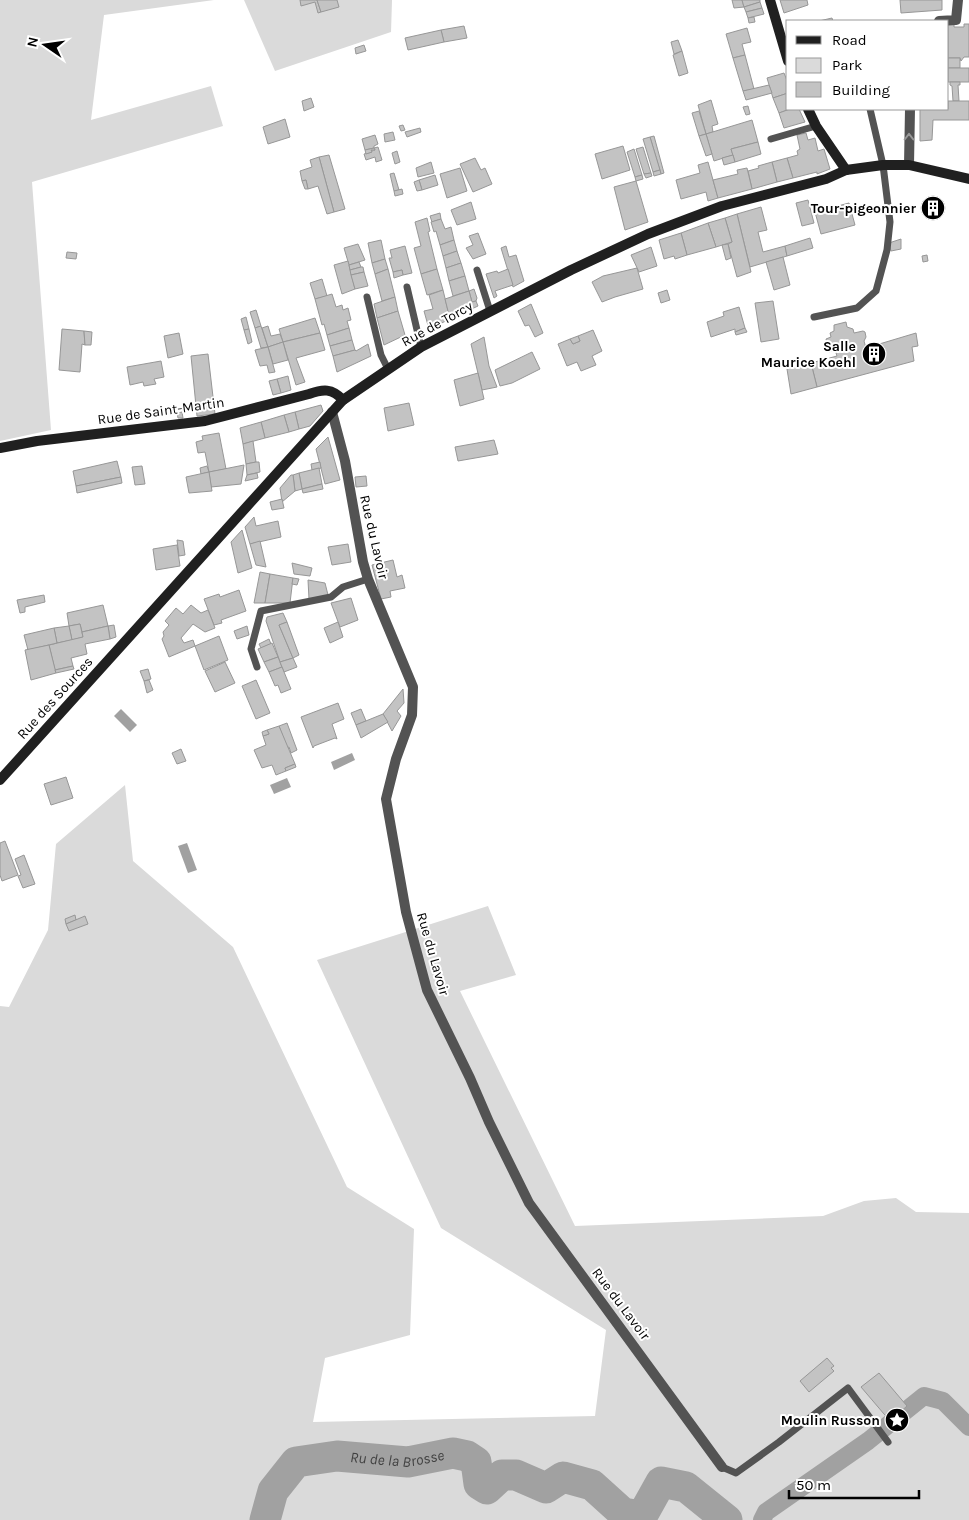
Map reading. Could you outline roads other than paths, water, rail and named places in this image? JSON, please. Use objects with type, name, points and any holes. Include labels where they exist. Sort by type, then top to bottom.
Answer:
[{"type":"street","points":[[770,0],[786,54]]},
{"type":"street","points":[[949,20],[956,20],[958,0]]},
{"type":"street","points":[[808,110],[816,126],[846,170]]},
{"type":"street","points":[[909,165],[910,110]]},
{"type":"street","name":"Rue de Torcy","points":[[131,636],[344,400],[421,347],[571,270],[648,234],[722,206],[826,179],[846,170],[883,165],[909,165],[969,179]]},
{"type":"street","name":"Rue de Saint-Martin","points":[[0,448],[37,441],[204,422],[321,390],[337,393],[344,400]]},
{"type":"street","name":"Rue du Lavoir","points":[[332,412],[345,461],[363,562],[368,579],[413,687],[412,715],[396,759],[386,799],[406,912],[427,990],[470,1078],[488,1122],[530,1203],[722,1467]]},
{"type":"street","name":"Rue des Sources","points":[[0,780],[131,636]]},
{"type":"lane","points":[[814,317],[857,308],[876,291],[888,250],[890,222],[883,165],[870,110]]},
{"type":"lane","points":[[771,139],[816,126]]},
{"type":"lane","points":[[477,270],[490,311]]},
{"type":"lane","points":[[407,287],[421,347]]},
{"type":"lane","points":[[367,297],[381,355],[388,369]]},
{"type":"lane","points":[[258,667],[251,650],[261,611],[331,597],[343,588],[368,579]]},
{"type":"lane","points":[[722,1467],[736,1473],[848,1388],[886,1440]]},
{"type":"waterway","points":[[762,1520],[766,1512],[868,1441],[924,1396],[943,1401],[969,1427]]},
{"type":"waterway","name":"Ru de la Brosse","points":[[265,1520],[273,1491],[296,1462],[337,1456],[408,1462],[453,1453],[467,1456],[476,1462],[479,1484],[487,1489],[502,1475],[516,1475],[546,1488],[563,1477],[592,1485],[623,1513],[642,1516],[661,1482],[686,1487],[727,1520]]},
{"type":"place","name":"Tour-pigeonnier","points":[[933,208]]},
{"type":"place","name":"Salle Maurice Koehl","points":[[874,354]]},
{"type":"place","name":"Moulin Russon","points":[[897,1420]]}]
